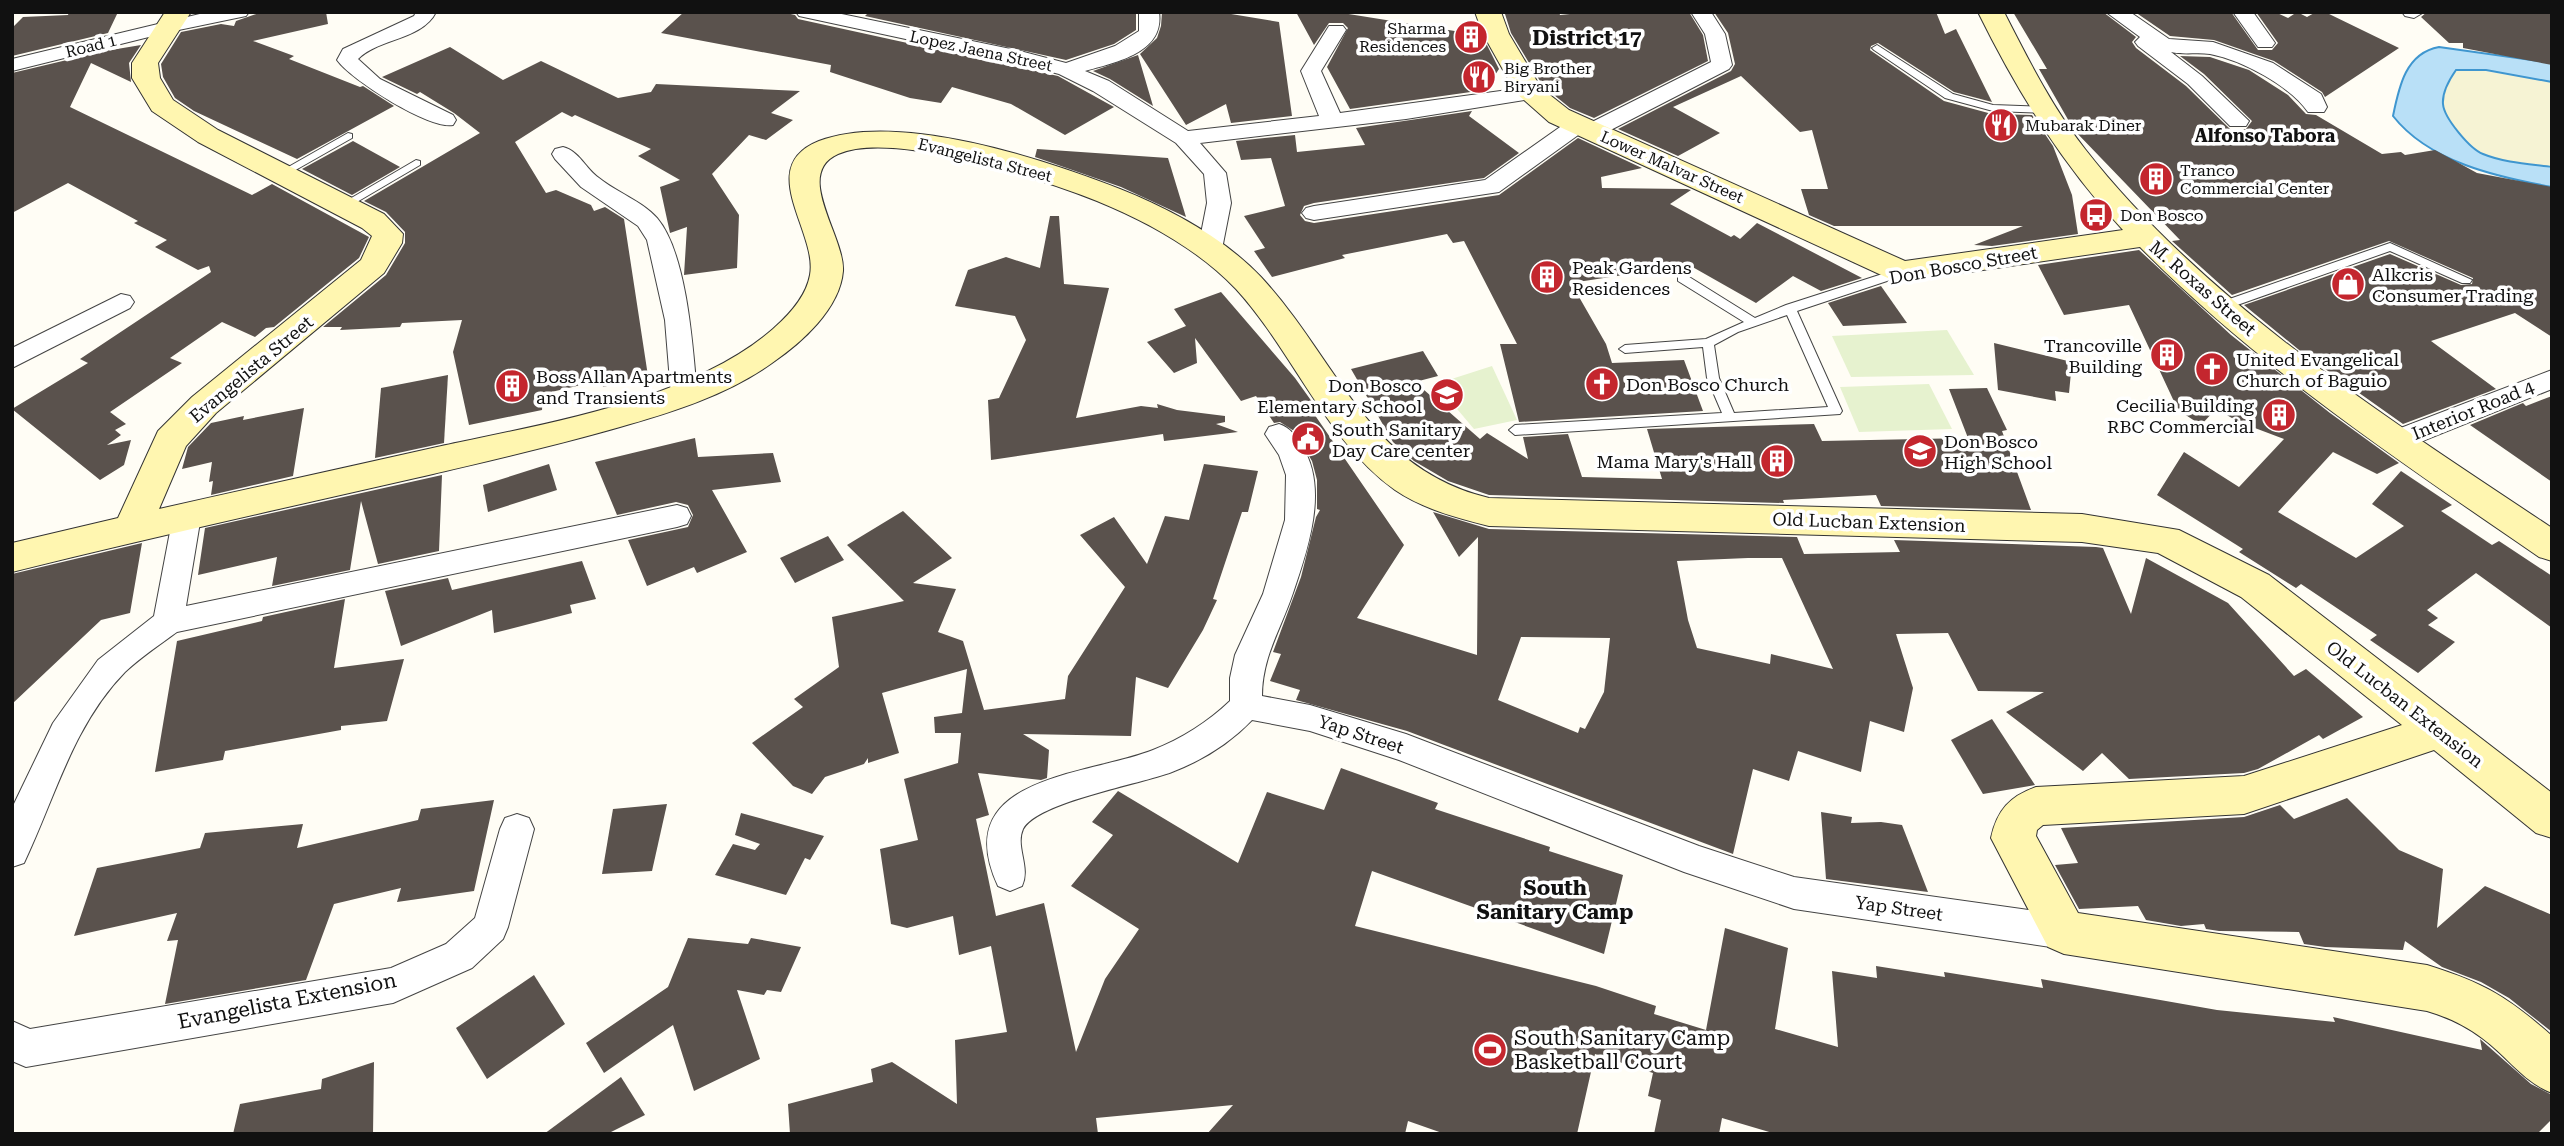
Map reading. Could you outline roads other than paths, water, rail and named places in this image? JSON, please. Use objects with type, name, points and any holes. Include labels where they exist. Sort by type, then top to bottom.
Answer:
[{"type":"street","name":"Road 1","points":[[12,65],[173,19],[239,12]]},
{"type":"street","points":[[426,12],[422,20],[369,41],[350,53],[347,60],[373,83],[445,120]]},
{"type":"street","name":"Lopez Jaena Street","points":[[806,12],[1020,57],[1066,70],[1101,86],[1184,138],[1215,173],[1219,203],[1210,248]]},
{"type":"street","points":[[1066,70],[1117,52],[1147,37],[1150,28],[1149,12]]},
{"type":"street","name":"Lower Malvar Street","points":[[1488,12],[1496,34],[1530,93],[1559,116],[1901,272]]},
{"type":"street","points":[[1314,213],[1461,189],[1491,187],[1584,128],[1722,65],[1715,34],[1701,12]]},
{"type":"street","name":"M. Roxas Street","points":[[1991,12],[2072,153],[2144,237],[2222,306],[2338,399],[2395,441],[2552,547]]},
{"type":"street","points":[[2101,12],[2131,31],[2195,80],[2238,121]]},
{"type":"street","points":[[2116,12],[2162,43],[2176,47],[2213,48],[2266,66],[2313,99],[2316,107]]},
{"type":"street","points":[[2243,12],[2264,43]]},
{"type":"street","name":"Evangelista Street","points":[[131,528],[171,440],[204,404],[373,266],[388,234],[373,221],[341,207],[208,136],[162,106],[146,78],[145,63],[173,19]]},
{"type":"street","points":[[1332,120],[1311,71],[1336,30]]},
{"type":"street","points":[[1184,138],[1530,93]]},
{"type":"street","name":"Evangelista Street","points":[[131,528],[578,428],[684,394],[725,377],[771,348],[803,317],[820,291],[827,271],[825,252],[802,188],[802,177],[805,169],[820,152],[844,144],[879,138],[964,151],[1099,191],[1210,248]]},
{"type":"street","points":[[563,154],[589,182],[647,220],[659,240],[678,320],[684,394]]},
{"type":"street","name":"Don Bosco Street","points":[[1901,272],[2144,237]]},
{"type":"street","name":"Old Lucban Extension","points":[[1210,248],[1248,283],[1370,449],[1417,486],[1453,503],[1501,512],[2082,528],[2166,540],[2255,586],[2552,819]]},
{"type":"street","points":[[12,359],[121,302]]},
{"type":"street","name":"Interior Road 4","points":[[2395,441],[2552,379]]},
{"type":"street","points":[[1010,875],[1005,842],[1006,827],[1015,812],[1070,788],[1160,763],[1212,735],[1246,706],[1246,678],[1251,655],[1278,594],[1299,520],[1300,475],[1292,453],[1279,434]]},
{"type":"street","points":[[168,622],[187,516]]},
{"type":"street","points":[[12,852],[31,800],[71,719],[111,667],[168,622],[677,516]]},
{"type":"street","points":[[12,558],[131,528]]},
{"type":"street","name":"Yap Street","points":[[1246,706],[1310,718],[1405,748],[1696,861],[1794,893],[2427,988],[2465,1000],[2501,1022],[2552,1069]]},
{"type":"street","points":[[2064,932],[2013,838],[2016,821],[2022,813],[2036,806],[2244,795],[2439,731]]},
{"type":"street","name":"Evangelista Extension","points":[[12,1039],[26,1048],[393,985],[459,956],[490,927],[517,829]]},
{"type":"lane","points":[[1877,48],[1917,76],[1960,100],[1993,108],[2045,110]]},
{"type":"lane","points":[[281,174],[348,136]]},
{"type":"lane","points":[[341,207],[416,163]]},
{"type":"lane","points":[[2222,306],[2390,247],[2466,280]]},
{"type":"lane","name":"Don Bosco Street","points":[[1625,349],[1708,343],[1790,308],[1901,272]]},
{"type":"lane","points":[[1682,278],[1753,322]]},
{"type":"lane","points":[[1515,430],[1836,411],[1790,308]]},
{"type":"lane","points":[[1708,343],[1713,378],[1730,417]]},
{"type":"water","points":[[2439,47],[2552,63],[2552,82],[2486,70],[2456,70],[2446,86],[2443,104],[2458,132],[2471,146],[2483,154],[2500,159],[2552,167],[2552,187],[2465,165],[2425,145],[2393,116],[2406,72],[2419,56]]},
{"type":"place","name":"Sharma Residences","points":[[1471,37]]},
{"type":"place","name":"Big Brother Biryani","points":[[1479,77]]},
{"type":"place","name":"Mubarak Diner","points":[[2001,125]]},
{"type":"place","name":"Tranco Commercial Center","points":[[2156,179]]},
{"type":"place","name":"Don Bosco","points":[[2096,215]]},
{"type":"place","name":"Peak Gardens Residences","points":[[1547,277]]},
{"type":"place","name":"Alkcris Consumer Trading","points":[[2348,284]]},
{"type":"place","name":"Trancoville Building","points":[[2167,355]]},
{"type":"place","name":"United Evangelical Church of Baguio","points":[[2212,369]]},
{"type":"place","name":"Don Bosco Church","points":[[1602,384]]},
{"type":"place","name":"Boss Allan Apartments and Transients","points":[[512,386]]},
{"type":"place","name":"Don Bosco Elementary School","points":[[1447,395]]},
{"type":"place","name":"Cecilia Building RBC Commercial","points":[[2279,415]]},
{"type":"place","name":"South Sanitary Day Care center","points":[[1308,439]]},
{"type":"place","name":"Don Bosco High School","points":[[1920,451]]},
{"type":"place","name":"Mama Mary's Hall","points":[[1777,461]]},
{"type":"place","name":"South Sanitary Camp Basketball Court","points":[[1490,1050]]},
{"type":"district","name":"District 17","points":[[1587,38]]},
{"type":"district","name":"Alfonso Tabora","points":[[2265,135]]},
{"type":"district","name":"South Sanitary Camp","points":[[1555,900]]}]
